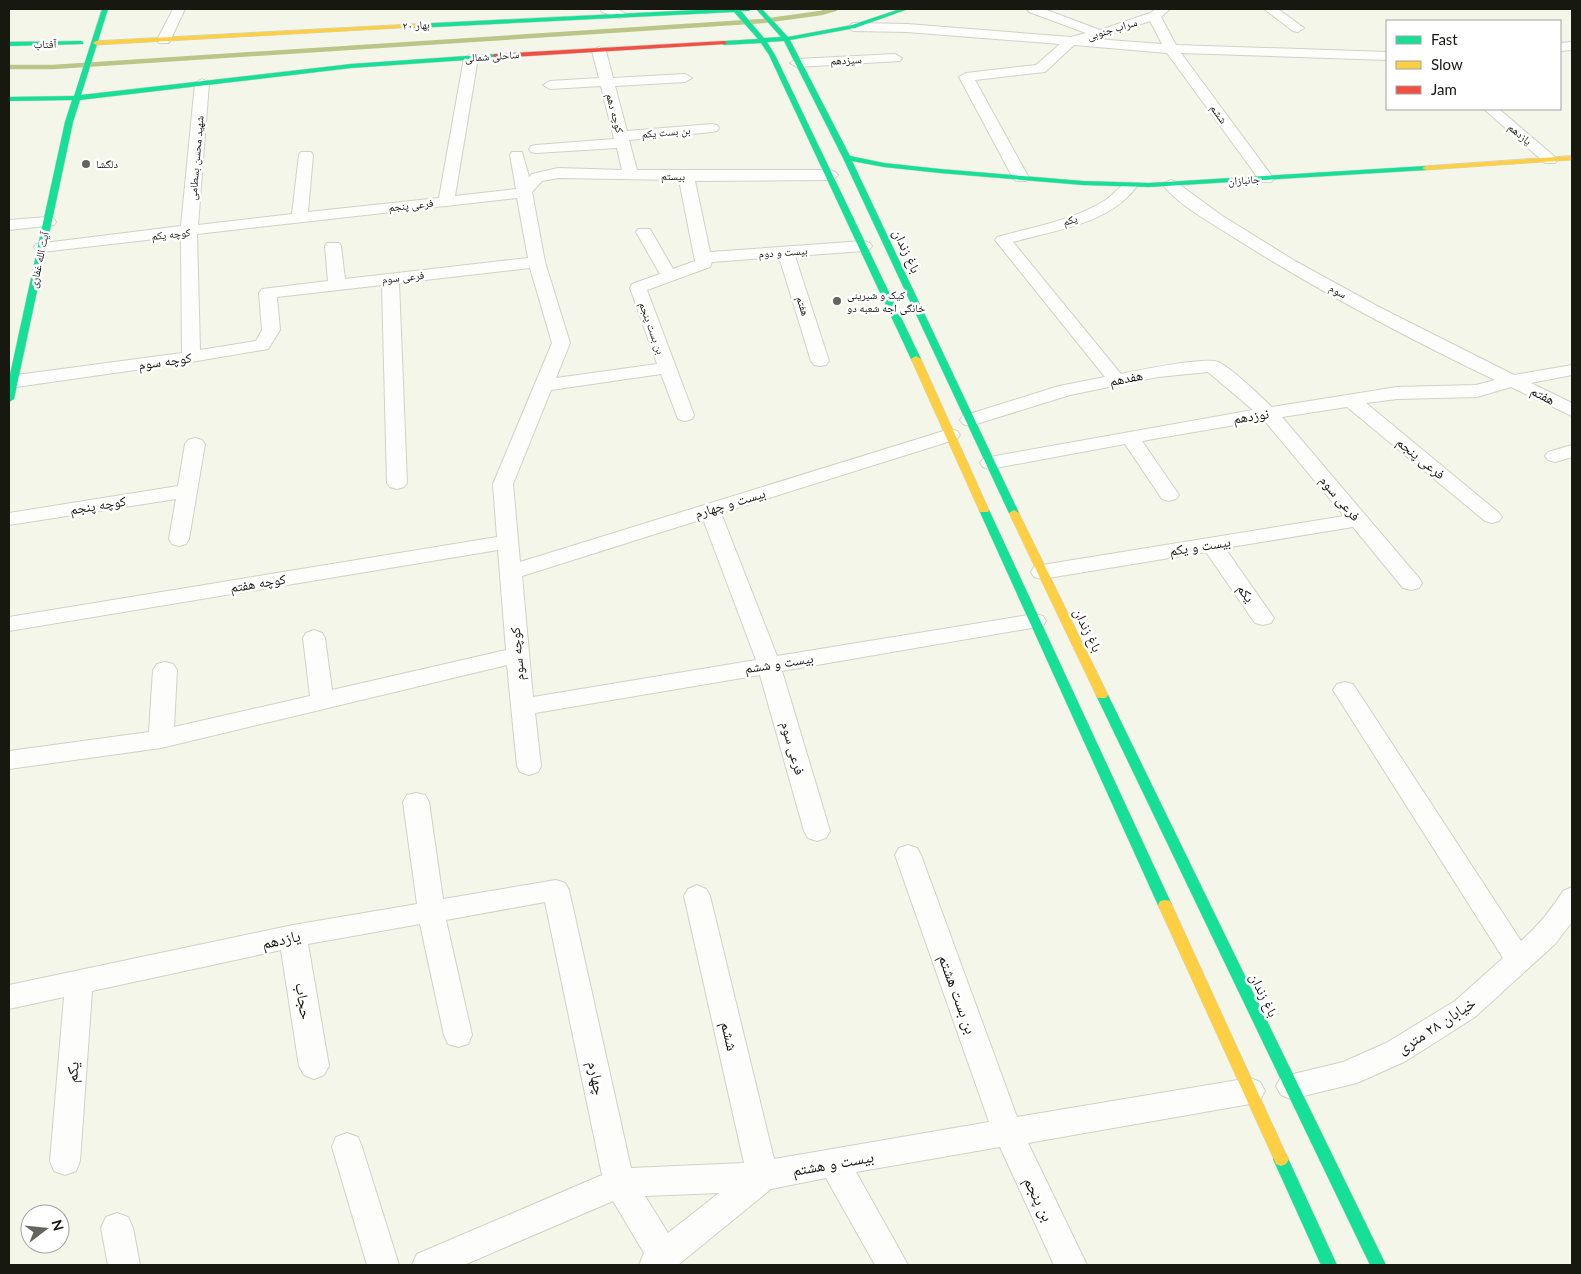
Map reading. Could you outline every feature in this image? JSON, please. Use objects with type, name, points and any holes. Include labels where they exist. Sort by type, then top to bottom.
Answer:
[{"type":"street","name":"آیت الله غفاری","points":[[10,388],[48,222],[69,122],[72,98],[82,81],[95,47],[105,9]]},
{"type":"street","points":[[164,40],[179,9]]},
{"type":"street","points":[[606,9],[620,14]]},
{"type":"street","name":"ساحلی شمالی","points":[[9,99],[72,98],[350,66],[783,36],[854,27],[906,9]]},
{"type":"street","points":[[1033,9],[1100,34]]},
{"type":"street","points":[[1270,9],[1298,28]]},
{"type":"street","name":"بهار ۲۰","points":[[95,47],[164,40],[620,14],[741,11]]},
{"type":"street","points":[[741,11],[772,55],[864,246],[1330,1265]]},
{"type":"street","name":"باغ زندان","points":[[762,11],[783,36],[847,158],[1042,572],[1378,1265]]},
{"type":"street","name":"سراب جنوبی","points":[[1071,41],[1100,34],[1159,12],[1171,48]]},
{"type":"street","points":[[854,27],[907,28],[1171,48],[1386,56]]},
{"type":"street","points":[[1021,178],[966,77],[1040,69],[1071,41]]},
{"type":"street","name":"آفتاب","points":[[9,44],[79,47]]},
{"type":"street","points":[[79,47],[95,47]]},
{"type":"street","name":"ششم","points":[[1171,48],[1266,179]]},
{"type":"street","name":"کوچه دهم","points":[[599,50],[631,175]]},
{"type":"street","points":[[446,201],[471,58]]},
{"type":"street","name":"سیزدهم","points":[[797,63],[895,58]]},
{"type":"street","points":[[550,85],[685,78]]},
{"type":"street","points":[[68,83],[72,98]]},
{"type":"street","name":"شهید محسن بسطامی","points":[[191,357],[189,232],[202,83]]},
{"type":"street","name":"یازدهم","points":[[1491,110],[1550,160]]},
{"type":"street","name":"بن بست یکم","points":[[536,149],[712,128]]},
{"type":"street","points":[[300,217],[306,155]]},
{"type":"street","name":"کوچه سوم","points":[[516,155],[537,262],[561,343],[503,484],[522,707],[530,766]]},
{"type":"street","name":"جانبازان","points":[[847,158],[916,169],[1130,186],[1266,179],[1572,158]]},
{"type":"street","name":"جانبازان","points":[[830,175],[916,169]]},
{"type":"street","name":"بیستم","points":[[522,193],[537,178],[558,172],[686,176],[830,175]]},
{"type":"street","points":[[644,232],[669,276],[704,263],[686,176]]},
{"type":"street","name":"سوم","points":[[1171,185],[1206,213],[1292,266],[1422,336],[1513,381]]},
{"type":"street","name":"یکم","points":[[1116,379],[1002,240],[1077,219],[1110,206],[1130,186]]},
{"type":"street","name":"فرعی پنجم","points":[[300,217],[522,193]]},
{"type":"street","name":"کوچه یکم","points":[[42,247],[189,232],[300,217]]},
{"type":"street","points":[[9,225],[48,222]]},
{"type":"street","points":[[333,246],[337,285]]},
{"type":"street","name":"بیست و دوم","points":[[702,258],[864,246]]},
{"type":"street","name":"هفتم","points":[[785,251],[820,361]]},
{"type":"street","name":"فرعی سوم","points":[[268,292],[537,262]]},
{"type":"street","name":"بن بست پنجم","points":[[669,276],[638,288],[685,415]]},
{"type":"street","points":[[390,279],[397,483]]},
{"type":"street","name":"کوچه سوم","points":[[10,388],[262,344],[271,330],[268,292]]},
{"type":"street","name":"هفدهم","points":[[970,420],[1034,400],[1116,379],[1211,366],[1269,414]]},
{"type":"street","points":[[544,385],[667,368]]},
{"type":"street","name":"نوزدهم","points":[[990,463],[1397,393],[1477,391],[1513,381],[1572,370]]},
{"type":"street","name":"هفتم","points":[[1513,381],[1542,393],[1572,410]]},
{"type":"street","name":"فرعی پنجم","points":[[1350,400],[1492,517]]},
{"type":"street","name":"فرعی سوم","points":[[1269,414],[1410,584]]},
{"type":"street","name":"بیست و چهارم","points":[[510,572],[950,434]]},
{"type":"street","points":[[1131,438],[1169,495]]},
{"type":"street","points":[[180,539],[195,444]]},
{"type":"street","name":"کوچه پنجم","points":[[9,519],[187,491]]},
{"type":"street","name":"فرعی سوم","points":[[710,510],[769,665],[817,831]]},
{"type":"street","name":"بیست و یکم","points":[[1042,572],[1358,520]]},
{"type":"street","name":"کوچه هفتم","points":[[9,624],[508,542]]},
{"type":"street","name":"یکم","points":[[1211,544],[1263,618]]},
{"type":"street","name":"بیست و ششم","points":[[522,707],[1035,621]]},
{"type":"street","points":[[314,638],[322,701]]},
{"type":"street","points":[[9,760],[161,738],[518,655]]},
{"type":"street","points":[[161,738],[165,670]]},
{"type":"street","points":[[1345,690],[1519,960]]},
{"type":"street","points":[[416,802],[431,911],[458,1035]]},
{"type":"street","name":"بن بست هشتم","points":[[908,855],[1008,1133]]},
{"type":"street","name":"یازدهم","points":[[9,997],[294,936],[556,890]]},
{"type":"street","name":"چهارم","points":[[556,890],[619,1183],[660,1260]]},
{"type":"street","name":"ششم","points":[[697,896],[763,1176]]},
{"type":"street","name":"خیابان ۲۸ متری","points":[[1291,1086],[1347,1074],[1396,1052],[1465,1010],[1545,936],[1563,914],[1572,898]]},
{"type":"street","name":"حجاب","points":[[294,936],[314,1066]]},
{"type":"street","name":"یکم","points":[[65,1161],[79,982]]},
{"type":"street","name":"بیست و هشتم","points":[[428,1265],[619,1183],[763,1176],[834,1162],[1250,1091]]},
{"type":"street","name":"بن پنجم","points":[[1008,1133],[1071,1265]]},
{"type":"street","points":[[347,1147],[383,1265]]},
{"type":"street","points":[[834,1162],[892,1265]]},
{"type":"street","points":[[660,1260],[763,1176]]},
{"type":"street","points":[[117,1228],[124,1265]]},
{"type":"waterway","points":[[9,67],[53,67],[763,21],[821,13],[835,9]]},
{"type":"traffic: fast","points":[[9,399],[69,122],[105,9]]},
{"type":"traffic: fast","points":[[735,9],[759,35],[772,55],[916,359]]},
{"type":"traffic: fast","points":[[415,26],[749,9]]},
{"type":"traffic: fast","points":[[759,9],[786,39],[847,158],[1014,513]]},
{"type":"traffic: fast","points":[[724,43],[786,39],[853,27],[905,9]]},
{"type":"traffic: fast","points":[[9,44],[81,43]]},
{"type":"traffic: fast","points":[[9,99],[77,98],[351,66],[495,56]]},
{"type":"traffic: fast","points":[[847,158],[884,165],[940,171],[1083,183],[1149,185],[1426,168]]},
{"type":"traffic: fast","points":[[984,510],[1165,905]]},
{"type":"traffic: fast","points":[[1102,695],[1378,1265]]},
{"type":"traffic: fast","points":[[1281,1159],[1329,1265]]},
{"type":"traffic: slow","points":[[96,43],[415,26]]},
{"type":"traffic: slow","points":[[1426,168],[1572,158]]},
{"type":"traffic: slow","points":[[916,359],[984,510]]},
{"type":"traffic: slow","points":[[1014,513],[1102,695]]},
{"type":"traffic: slow","points":[[1165,905],[1281,1159]]},
{"type":"traffic: jam","points":[[495,56],[724,43]]},
{"type":"place","name":"دلگشا","points":[[86,164]]},
{"type":"place","name":"کیک و شیرینی خانگی اجه شعبه دو","points":[[837,301]]}]
